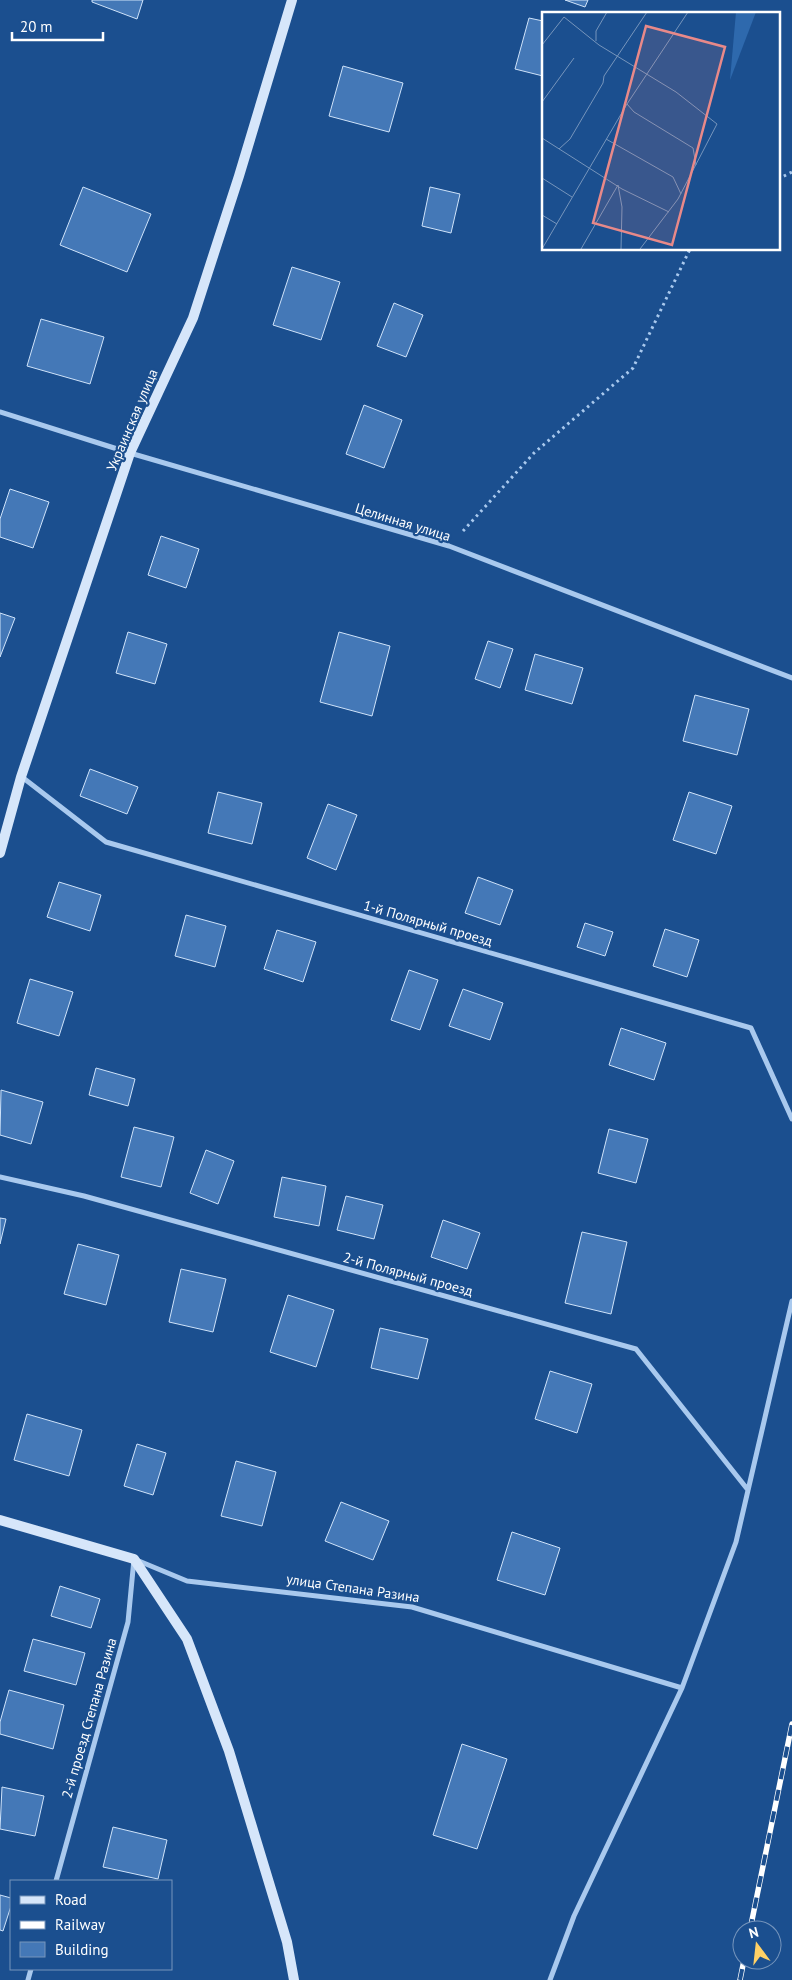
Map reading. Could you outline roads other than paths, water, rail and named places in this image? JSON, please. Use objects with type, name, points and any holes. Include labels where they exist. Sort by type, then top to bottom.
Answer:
[{"type":"street","name":"Украинская улица","points":[[0,853],[21,777],[130,453],[193,318],[239,176],[292,0]]},
{"type":"street","name":"Целинная улица","points":[[0,412],[130,453],[449,546],[792,678]]},
{"type":"street","name":"1-й Полярный проезд","points":[[21,777],[106,842],[751,1028],[792,1119]]},
{"type":"street","name":"2-й Полярный проезд","points":[[0,1177],[84,1196],[636,1349],[748,1490]]},
{"type":"street","points":[[550,1980],[574,1916],[682,1688],[736,1542],[792,1301]]},
{"type":"street","name":"улица Степана Разина","points":[[0,1520],[134,1559],[187,1581],[412,1607],[682,1688]]},
{"type":"street","points":[[134,1559],[187,1639],[229,1751],[287,1942],[294,1980]]},
{"type":"street","name":"2-й проезд Степана Разина","points":[[56,1880],[128,1622],[134,1559]]},
{"type":"railway","points":[[752,1920],[792,1724]]},
{"type":"railway","points":[[740,1980],[742,1970]]}]
